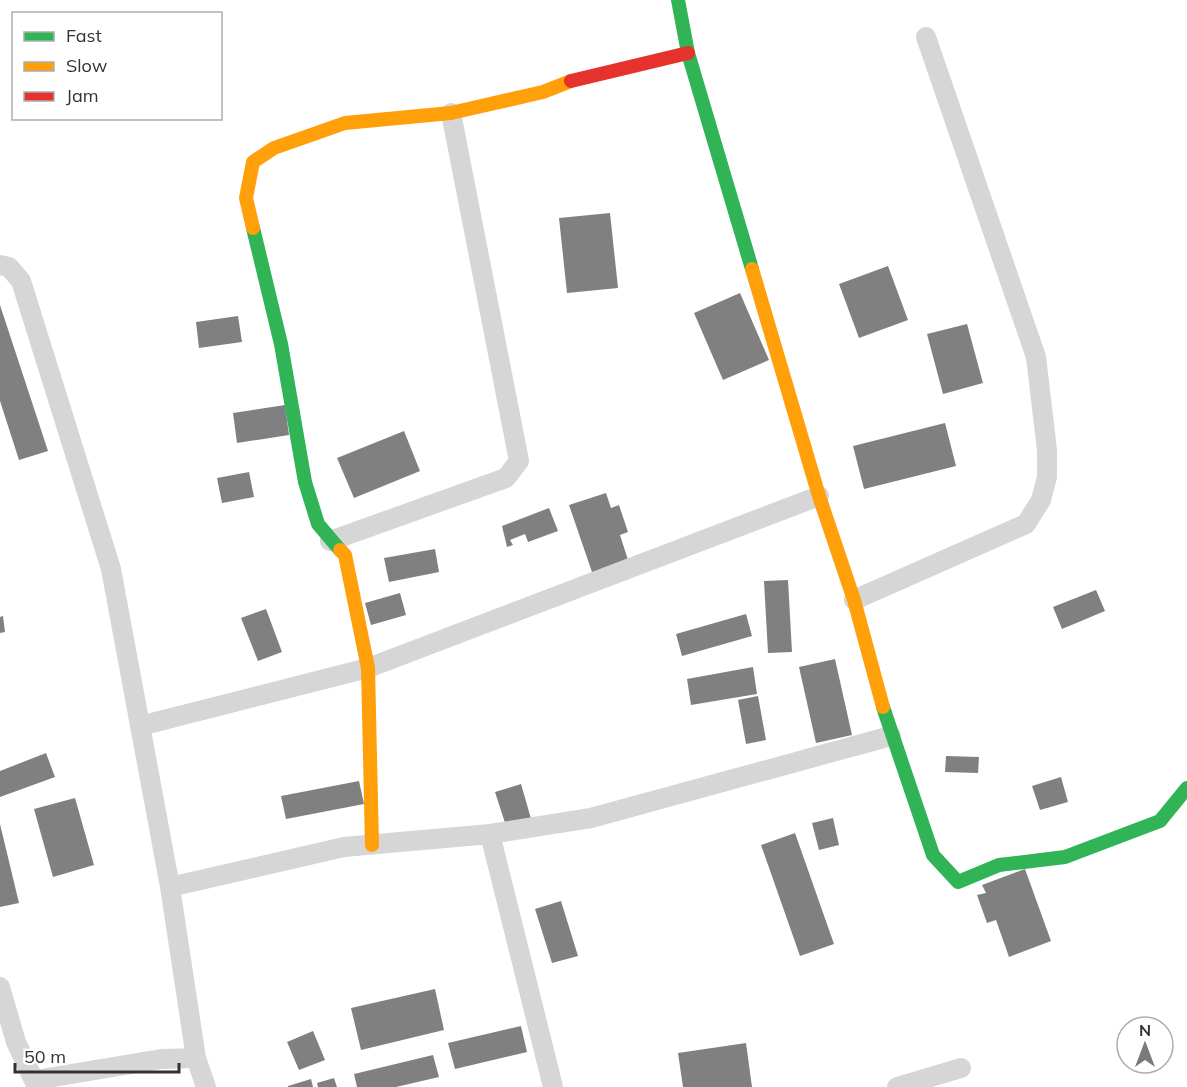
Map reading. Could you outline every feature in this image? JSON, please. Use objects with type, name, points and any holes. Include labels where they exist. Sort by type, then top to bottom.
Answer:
[{"type":"street","points":[[678,0],[688,53],[819,496],[854,600],[891,736],[933,855],[958,882],[999,865],[1065,857],[1160,821],[1187,788]]},
{"type":"street","points":[[854,600],[1026,524],[1041,500],[1047,477],[1047,450],[1036,357],[926,38]]},
{"type":"street","points":[[372,845],[368,668],[345,555],[330,541],[318,524],[305,482],[281,344],[246,198],[253,162],[274,148],[345,123],[450,113],[543,92],[581,77],[688,53]]},
{"type":"street","points":[[330,541],[506,478],[519,461],[450,113]]},
{"type":"street","points":[[0,265],[9,267],[21,281],[111,569],[170,888],[196,1058],[206,1087]]},
{"type":"street","points":[[140,726],[368,668],[819,496]]},
{"type":"street","points":[[170,888],[344,847],[490,834],[591,818],[891,736]]},
{"type":"street","points":[[490,834],[553,1087]]},
{"type":"street","points":[[0,987],[16,1041],[36,1084],[161,1059],[196,1058]]},
{"type":"street","points":[[897,1087],[961,1068]]},
{"type":"building","points":[[610,213],[618,288],[567,293],[559,218]]},
{"type":"building","points":[[888,266],[908,320],[859,338],[839,284]]},
{"type":"building","points":[[740,293],[769,360],[723,380],[694,313]]},
{"type":"building","points":[[0,305],[48,451],[19,460],[0,401]]},
{"type":"building","points":[[238,316],[242,342],[199,348],[196,322]]},
{"type":"building","points":[[967,324],[983,383],[943,394],[927,334]]},
{"type":"building","points":[[285,405],[289,435],[237,443],[233,413]]},
{"type":"building","points":[[945,423],[956,466],[864,489],[853,446]]},
{"type":"building","points":[[404,431],[420,471],[354,498],[337,458]]},
{"type":"building","points":[[249,472],[254,497],[222,503],[217,478]]},
{"type":"building","points":[[606,493],[611,508],[619,505],[628,532],[620,535],[629,563],[593,575],[569,505]]},
{"type":"building","points":[[549,508],[558,531],[528,542],[525,534],[510,540],[513,545],[507,547],[502,526]]},
{"type":"building","points":[[435,549],[439,572],[389,582],[384,558]]},
{"type":"building","points":[[788,580],[792,652],[768,653],[764,581]]},
{"type":"building","points":[[1096,590],[1105,611],[1062,629],[1053,607]]},
{"type":"building","points":[[400,593],[406,615],[371,625],[365,603]]},
{"type":"building","points":[[266,609],[282,652],[258,661],[241,618]]},
{"type":"building","points":[[746,614],[752,636],[682,656],[676,634]]},
{"type":"building","points":[[3,616],[5,632],[0,633],[0,617]]},
{"type":"building","points":[[835,659],[852,735],[816,743],[799,667]]},
{"type":"building","points":[[753,667],[757,694],[691,705],[687,679]]},
{"type":"building","points":[[758,696],[766,740],[746,744],[738,700]]},
{"type":"building","points":[[46,753],[55,777],[0,797],[0,771]]},
{"type":"building","points":[[946,756],[979,757],[978,773],[945,772]]},
{"type":"building","points":[[1061,777],[1068,802],[1040,810],[1032,786]]},
{"type":"building","points":[[359,781],[364,804],[286,819],[281,796]]},
{"type":"building","points":[[521,784],[532,822],[507,829],[495,792]]},
{"type":"building","points":[[75,798],[94,865],[53,877],[34,809]]},
{"type":"building","points":[[833,818],[839,845],[819,850],[812,823]]},
{"type":"building","points":[[0,824],[19,903],[0,907]]},
{"type":"building","points":[[795,833],[834,944],[800,956],[761,845]]},
{"type":"building","points":[[1025,869],[1051,941],[1009,957],[996,920],[987,923],[977,895],[986,893],[982,885]]},
{"type":"building","points":[[561,901],[578,956],[552,963],[535,909]]},
{"type":"building","points":[[435,989],[444,1030],[361,1050],[351,1008]]},
{"type":"building","points":[[521,1026],[527,1052],[455,1069],[448,1043]]},
{"type":"building","points":[[313,1031],[325,1060],[299,1070],[287,1042]]},
{"type":"building","points":[[746,1043],[752,1087],[683,1087],[678,1053]]},
{"type":"building","points":[[433,1055],[439,1077],[396,1087],[357,1087],[354,1074]]},
{"type":"building","points":[[334,1078],[337,1087],[318,1087],[317,1083]]},
{"type":"building","points":[[311,1079],[313,1087],[288,1087],[288,1086]]},
{"type":"traffic: fast","points":[[678,0],[688,53],[752,269]]},
{"type":"traffic: fast","points":[[253,228],[281,344],[305,482],[318,524],[340,550]]},
{"type":"traffic: fast","points":[[883,707],[933,855],[958,882],[999,865],[1065,857],[1160,821],[1187,788]]},
{"type":"traffic: slow","points":[[253,228],[246,198],[253,162],[274,148],[345,123],[451,113],[543,92],[571,81]]},
{"type":"traffic: slow","points":[[752,269],[819,496],[854,600],[883,707]]},
{"type":"traffic: slow","points":[[340,550],[345,555],[368,668],[372,845]]},
{"type":"traffic: jam","points":[[571,81],[688,53]]}]
